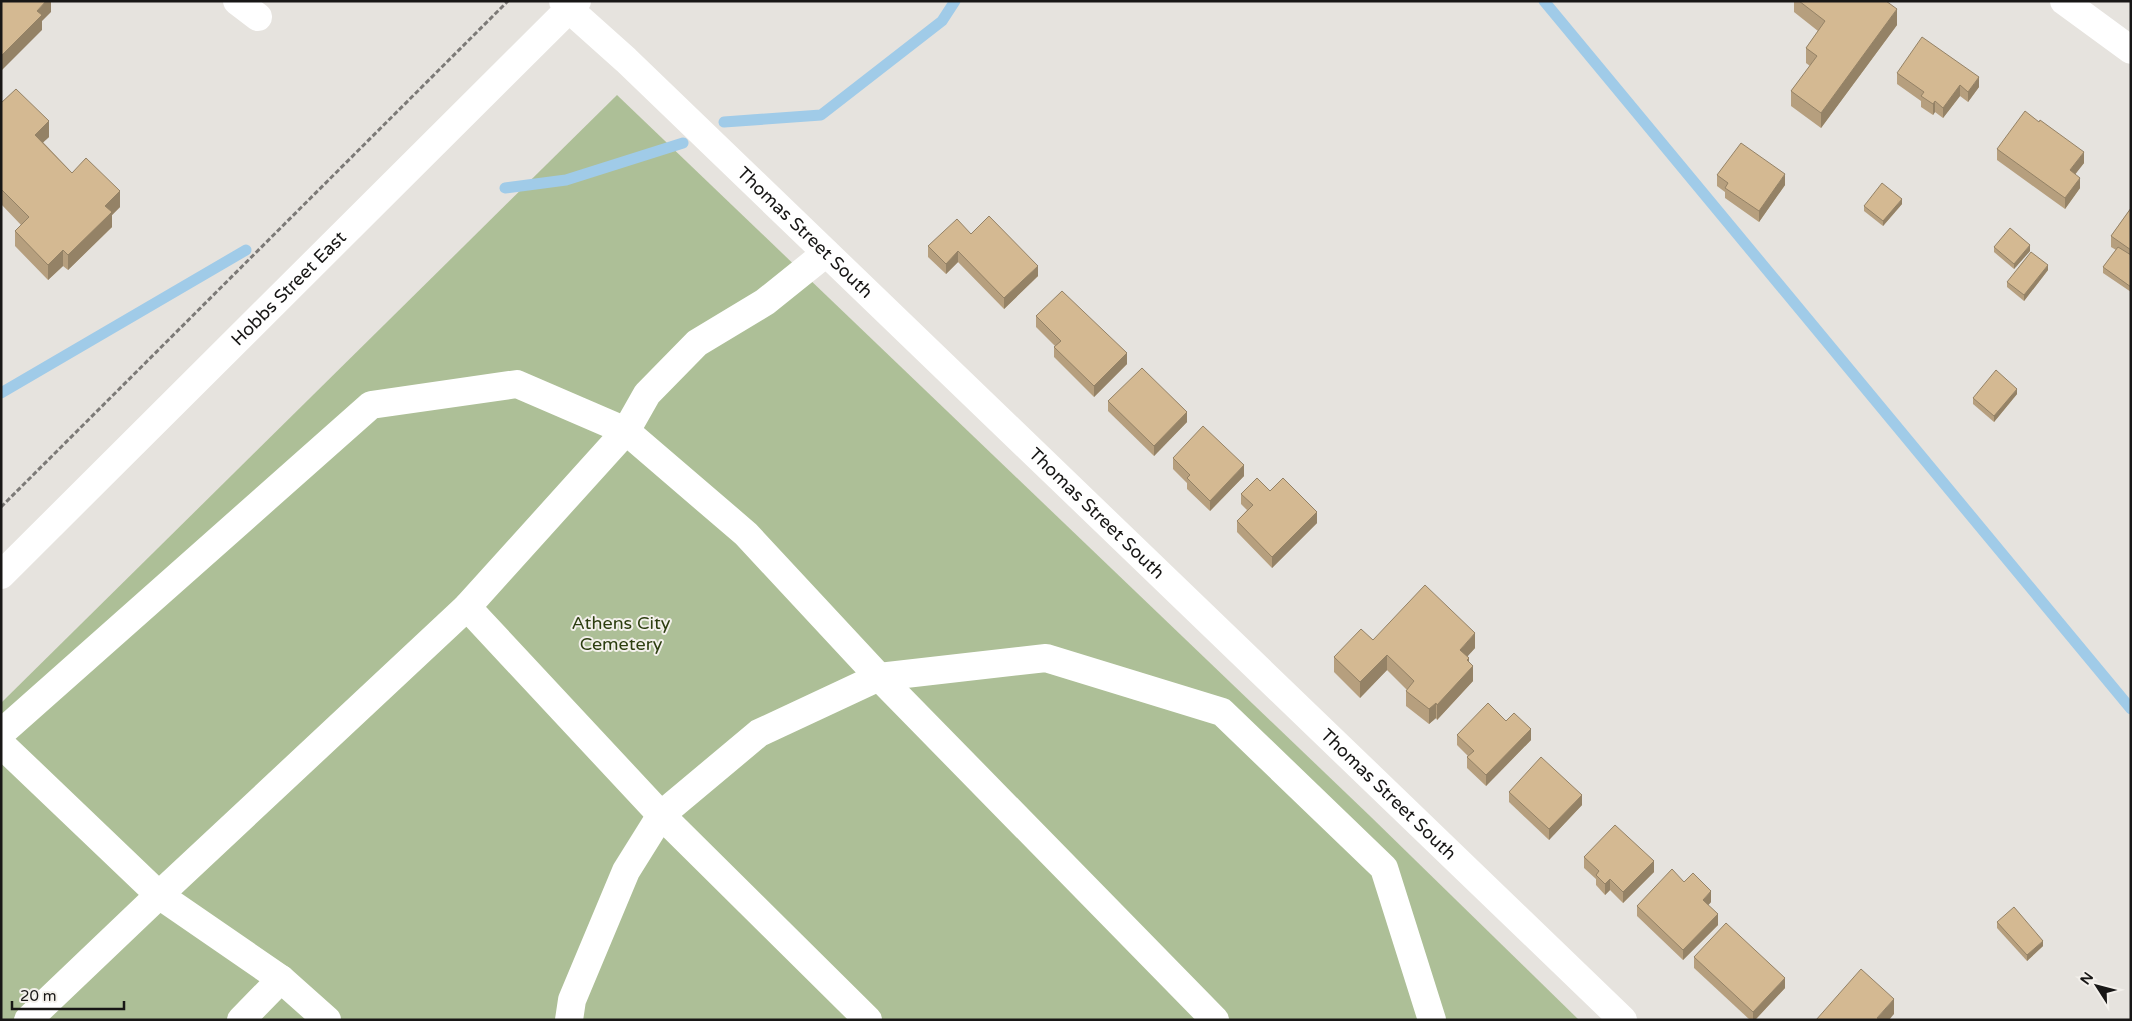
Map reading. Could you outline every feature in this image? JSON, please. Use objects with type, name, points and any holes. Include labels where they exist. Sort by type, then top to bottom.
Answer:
[{"type":"street","points":[[2064,1],[2131,50]]},
{"type":"street","name":"Thomas Street South","points":[[570,4],[1623,1020]]},
{"type":"street","name":"Hobbs Street East","points":[[1,575],[570,4]]},
{"type":"street","points":[[28,1020],[467,607],[626,431],[647,394],[697,342],[765,302],[826,253]]},
{"type":"street","points":[[1,733],[371,404],[517,384],[626,431],[746,534],[879,677],[1215,1020]]},
{"type":"street","points":[[467,607],[660,815],[868,1020]]},
{"type":"street","points":[[569,1020],[572,1000],[626,871],[660,815],[759,733],[879,677],[1046,658],[1222,712],[1384,868],[1432,1020]]},
{"type":"street","points":[[1,744],[159,895],[280,979],[327,1020]]},
{"type":"street","points":[[241,1020],[280,979]]},
{"type":"path","points":[[1,506],[508,1]]},
{"type":"green space","name":"Athens City Cemetery","points":[[617,95],[1370,816],[1579,1020],[1,1020],[1,703]]},
{"type":"building","points":[[1,1],[46,1],[37,11],[42,15],[1,56]]},
{"type":"building","points":[[1799,1],[1886,1],[1897,9],[1821,113],[1791,91],[1817,56],[1806,48],[1825,21]]},
{"type":"building","points":[[1922,37],[1979,77],[1968,92],[1960,85],[1943,108],[1935,101],[1933,104],[1921,96],[1924,92],[1897,73]]},
{"type":"building","points":[[16,89],[49,121],[35,135],[72,173],[86,158],[120,191],[105,206],[112,212],[68,255],[63,250],[48,265],[15,231],[29,217],[1,189],[1,103]]},
{"type":"building","points":[[2025,111],[2084,152],[2070,170],[2080,178],[2065,198],[1997,149]]},
{"type":"building","points":[[1741,143],[1785,174],[1759,211],[1725,188],[1728,183],[1717,175]]},
{"type":"building","points":[[1882,183],[1902,199],[1883,221],[1864,206]]},
{"type":"building","points":[[2131,208],[2131,250],[2111,236]]},
{"type":"building","points":[[989,216],[1038,266],[1004,298],[958,251],[946,264],[928,246],[957,219],[971,234]]},
{"type":"building","points":[[2010,228],[2030,245],[2014,264],[1994,247]]},
{"type":"building","points":[[2118,247],[2131,255],[2131,287],[2103,267]]},
{"type":"building","points":[[2031,252],[2048,265],[2024,295],[2007,282]]},
{"type":"building","points":[[1062,291],[1127,353],[1094,386],[1054,347],[1061,341],[1036,316]]},
{"type":"building","points":[[1142,368],[1187,412],[1154,446],[1108,401]]},
{"type":"building","points":[[1996,370],[2017,389],[1994,416],[1973,398]]},
{"type":"building","points":[[1203,426],[1244,465],[1210,501],[1187,478],[1190,475],[1173,458]]},
{"type":"building","points":[[1257,478],[1270,491],[1283,478],[1317,512],[1272,557],[1237,521],[1253,505],[1241,494]]},
{"type":"building","points":[[1425,585],[1475,633],[1460,650],[1469,658],[1467,660],[1473,666],[1437,705],[1436,703],[1429,709],[1406,691],[1414,681],[1387,655],[1360,682],[1334,657],[1361,629],[1373,640]]},
{"type":"building","points":[[1488,703],[1506,721],[1514,713],[1531,729],[1486,775],[1467,757],[1474,751],[1457,735]]},
{"type":"building","points":[[1541,757],[1582,795],[1549,829],[1509,792]]},
{"type":"building","points":[[1615,825],[1654,861],[1623,892],[1610,879],[1605,884],[1596,875],[1599,871],[1584,857]]},
{"type":"building","points":[[1672,869],[1684,882],[1693,873],[1711,891],[1703,900],[1718,914],[1683,950],[1637,906]]},
{"type":"building","points":[[2014,907],[2043,941],[2027,955],[1997,922]]},
{"type":"building","points":[[1726,923],[1785,978],[1753,1012],[1694,957]]},
{"type":"building","points":[[1861,969],[1894,999],[1877,1018],[1880,1020],[1816,1020]]},
{"type":"waterway","points":[[724,122],[821,115],[942,21],[955,1]]},
{"type":"waterway","points":[[1544,1],[2131,709]]},
{"type":"waterway","points":[[505,188],[566,180],[683,143]]},
{"type":"waterway","points":[[1,393],[246,250]]}]
